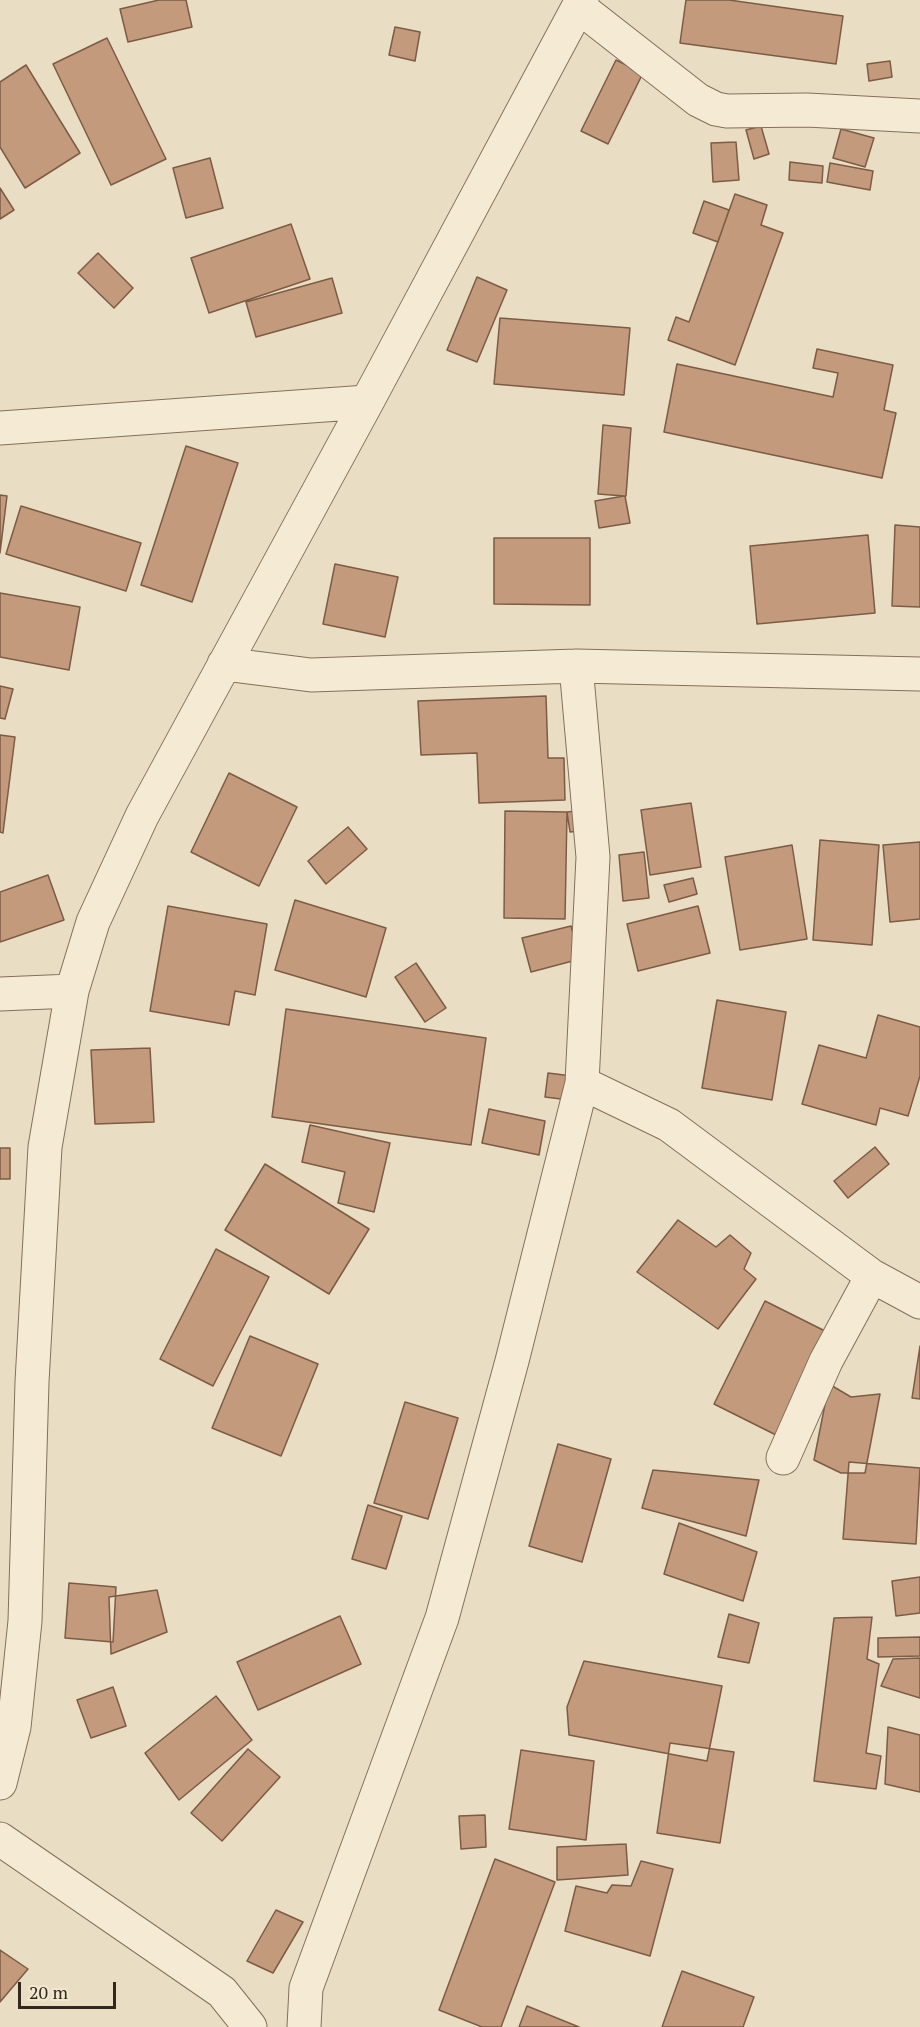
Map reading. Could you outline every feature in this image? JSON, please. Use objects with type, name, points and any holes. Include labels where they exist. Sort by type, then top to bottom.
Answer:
[{"type":"street","points":[[0,1783],[14,1727],[25,1621],[32,1382],[45,1147],[72,991],[93,922],[142,816],[580,4],[698,100],[716,109],[727,111],[807,110],[920,116]]},
{"type":"street","points":[[0,428],[367,402]]},
{"type":"street","points":[[224,664],[312,675],[576,666],[920,674]]},
{"type":"street","points":[[304,2027],[306,1988],[441,1618],[512,1361],[582,1083],[592,857],[576,666]]},
{"type":"street","points":[[0,994],[72,991]]},
{"type":"street","points":[[582,1083],[669,1125],[872,1276],[920,1302]]},
{"type":"street","points":[[783,1458],[826,1361],[872,1276]]},
{"type":"street","points":[[0,1839],[222,1992],[250,2027]]},
{"type":"building","points":[[159,0],[186,0],[192,27],[128,42],[120,9]]},
{"type":"building","points":[[686,0],[729,0],[843,16],[836,64],[680,43]]},
{"type":"building","points":[[395,27],[420,32],[415,61],[389,55]]},
{"type":"building","points":[[107,38],[166,159],[111,185],[53,64]]},
{"type":"building","points":[[616,60],[643,73],[608,144],[581,131]]},
{"type":"building","points":[[890,61],[892,77],[869,81],[867,64]]},
{"type":"building","points":[[26,65],[80,153],[25,188],[0,147],[0,82]]},
{"type":"building","points":[[761,126],[769,154],[754,159],[746,130]]},
{"type":"building","points":[[841,129],[874,138],[865,167],[833,158]]},
{"type":"building","points":[[736,142],[739,180],[713,182],[711,143]]},
{"type":"building","points":[[210,158],[223,208],[186,218],[173,168]]},
{"type":"building","points":[[790,162],[823,166],[822,183],[789,180]]},
{"type":"building","points":[[830,163],[873,171],[870,190],[827,182]]},
{"type":"building","points":[[0,188],[14,210],[0,219]]},
{"type":"building","points":[[735,194],[767,205],[761,225],[783,233],[735,365],[668,340],[676,317],[689,322]]},
{"type":"building","points":[[704,201],[729,210],[718,242],[693,233]]},
{"type":"building","points":[[291,224],[310,279],[209,313],[191,258]]},
{"type":"building","points":[[98,253],[133,288],[114,308],[78,273]]},
{"type":"building","points":[[477,277],[507,290],[477,362],[447,350]]},
{"type":"building","points":[[332,278],[342,313],[256,337],[246,302]]},
{"type":"building","points":[[500,318],[630,328],[624,395],[494,384]]},
{"type":"building","points":[[817,349],[893,365],[884,410],[896,413],[882,478],[664,432],[677,364],[833,397],[838,373],[813,368]]},
{"type":"building","points":[[603,425],[631,428],[625,496],[630,523],[599,528],[595,501],[624,496],[598,494]]},
{"type":"building","points":[[186,446],[238,463],[192,602],[141,585]]},
{"type":"building","points":[[0,495],[7,496],[0,553]]},
{"type":"building","points":[[21,506],[141,543],[126,591],[6,554]]},
{"type":"building","points":[[895,525],[920,527],[920,607],[892,606]]},
{"type":"building","points":[[868,535],[875,613],[757,624],[750,546]]},
{"type":"building","points":[[494,538],[590,538],[590,605],[494,604]]},
{"type":"building","points":[[335,564],[398,577],[385,637],[323,624]]},
{"type":"building","points":[[0,593],[80,607],[69,670],[0,657]]},
{"type":"building","points":[[0,686],[13,689],[5,719],[0,718]]},
{"type":"building","points":[[546,696],[548,758],[564,758],[565,800],[479,803],[477,753],[421,755],[418,701]]},
{"type":"building","points":[[0,735],[15,737],[3,833],[0,832]]},
{"type":"building","points":[[229,773],[297,807],[259,886],[191,852]]},
{"type":"building","points":[[691,803],[701,867],[650,875],[641,810]]},
{"type":"building","points":[[586,810],[589,830],[570,832],[567,812]]},
{"type":"building","points":[[505,811],[567,812],[565,919],[504,918]]},
{"type":"building","points":[[348,827],[367,849],[326,884],[308,861]]},
{"type":"building","points":[[820,840],[879,845],[872,945],[813,940]]},
{"type":"building","points":[[920,842],[920,919],[890,922],[883,845]]},
{"type":"building","points":[[792,845],[807,939],[740,950],[725,857]]},
{"type":"building","points":[[644,852],[649,898],[623,901],[619,855]]},
{"type":"building","points":[[48,875],[64,920],[0,942],[0,892]]},
{"type":"building","points":[[693,878],[697,894],[669,902],[664,885]]},
{"type":"building","points":[[295,900],[386,928],[366,997],[275,970]]},
{"type":"building","points":[[168,906],[267,924],[255,995],[235,991],[229,1025],[150,1011]]},
{"type":"building","points":[[698,906],[710,953],[638,971],[627,924]]},
{"type":"building","points":[[571,926],[580,959],[531,972],[522,938]]},
{"type":"building","points":[[416,963],[446,1008],[425,1022],[395,977]]},
{"type":"building","points":[[717,1000],[786,1012],[772,1100],[702,1088]]},
{"type":"building","points":[[286,1009],[486,1038],[471,1145],[272,1117]]},
{"type":"building","points":[[878,1015],[920,1027],[920,1076],[908,1116],[880,1108],[876,1125],[802,1104],[819,1045],[866,1058]]},
{"type":"building","points":[[150,1048],[154,1122],[95,1124],[91,1050]]},
{"type":"building","points":[[548,1073],[572,1076],[569,1100],[545,1097]]},
{"type":"building","points":[[489,1109],[545,1121],[539,1155],[482,1143]]},
{"type":"building","points":[[310,1125],[390,1143],[374,1212],[338,1203],[345,1172],[302,1162]]},
{"type":"building","points":[[875,1147],[889,1164],[848,1198],[834,1181]]},
{"type":"building","points":[[0,1148],[10,1148],[10,1179],[0,1179]]},
{"type":"building","points":[[265,1164],[369,1229],[329,1294],[225,1230]]},
{"type":"building","points":[[678,1220],[716,1247],[730,1235],[751,1253],[744,1269],[756,1279],[718,1329],[637,1272]]},
{"type":"building","points":[[216,1249],[269,1277],[213,1386],[160,1359]]},
{"type":"building","points":[[765,1301],[827,1332],[776,1435],[714,1404]]},
{"type":"building","points":[[250,1336],[318,1364],[281,1456],[212,1428]]},
{"type":"building","points":[[920,1346],[920,1399],[912,1398]]},
{"type":"building","points":[[829,1384],[851,1397],[880,1394],[865,1473],[841,1473],[814,1460]]},
{"type":"building","points":[[405,1402],[458,1418],[428,1519],[374,1503]]},
{"type":"building","points":[[558,1444],[611,1459],[582,1562],[529,1546]]},
{"type":"building","points":[[849,1462],[920,1468],[916,1544],[843,1539]]},
{"type":"building","points":[[653,1470],[759,1480],[746,1536],[642,1508]]},
{"type":"building","points":[[368,1505],[402,1516],[386,1569],[352,1559]]},
{"type":"building","points":[[679,1523],[757,1552],[743,1601],[664,1574]]},
{"type":"building","points":[[920,1577],[920,1613],[896,1616],[892,1581]]},
{"type":"building","points":[[69,1583],[116,1587],[113,1642],[65,1638]]},
{"type":"building","points":[[157,1590],[167,1632],[111,1654],[109,1597]]},
{"type":"building","points":[[729,1614],[759,1623],[749,1663],[718,1657]]},
{"type":"building","points":[[340,1616],[361,1664],[258,1710],[237,1662]]},
{"type":"building","points":[[872,1617],[867,1659],[879,1664],[866,1753],[881,1756],[876,1789],[814,1781],[834,1618]]},
{"type":"building","points":[[920,1637],[920,1656],[878,1657],[878,1638]]},
{"type":"building","points":[[920,1658],[920,1698],[881,1686],[893,1659]]},
{"type":"building","points":[[584,1661],[722,1686],[707,1761],[569,1735],[567,1707]]},
{"type":"building","points":[[113,1687],[126,1726],[91,1738],[77,1700]]},
{"type":"building","points":[[216,1696],[252,1740],[179,1800],[145,1753]]},
{"type":"building","points":[[888,1727],[920,1735],[920,1792],[885,1784]]},
{"type":"building","points":[[670,1743],[734,1752],[720,1843],[657,1833]]},
{"type":"building","points":[[248,1749],[280,1777],[222,1841],[191,1813]]},
{"type":"building","points":[[521,1750],[594,1761],[586,1840],[509,1829]]},
{"type":"building","points":[[485,1815],[486,1847],[461,1849],[459,1816]]},
{"type":"building","points":[[626,1844],[628,1875],[557,1880],[557,1847]]},
{"type":"building","points":[[495,1859],[555,1882],[501,2027],[482,2027],[439,2010]]},
{"type":"building","points":[[641,1861],[673,1869],[650,1956],[565,1931],[576,1886],[607,1893],[612,1885],[631,1886]]},
{"type":"building","points":[[276,1910],[303,1922],[273,1973],[247,1961]]},
{"type":"building","points":[[0,1950],[28,1969],[0,2002]]},
{"type":"building","points":[[682,1971],[754,1997],[743,2027],[662,2027]]},
{"type":"building","points":[[527,2006],[579,2027],[519,2027]]}]
